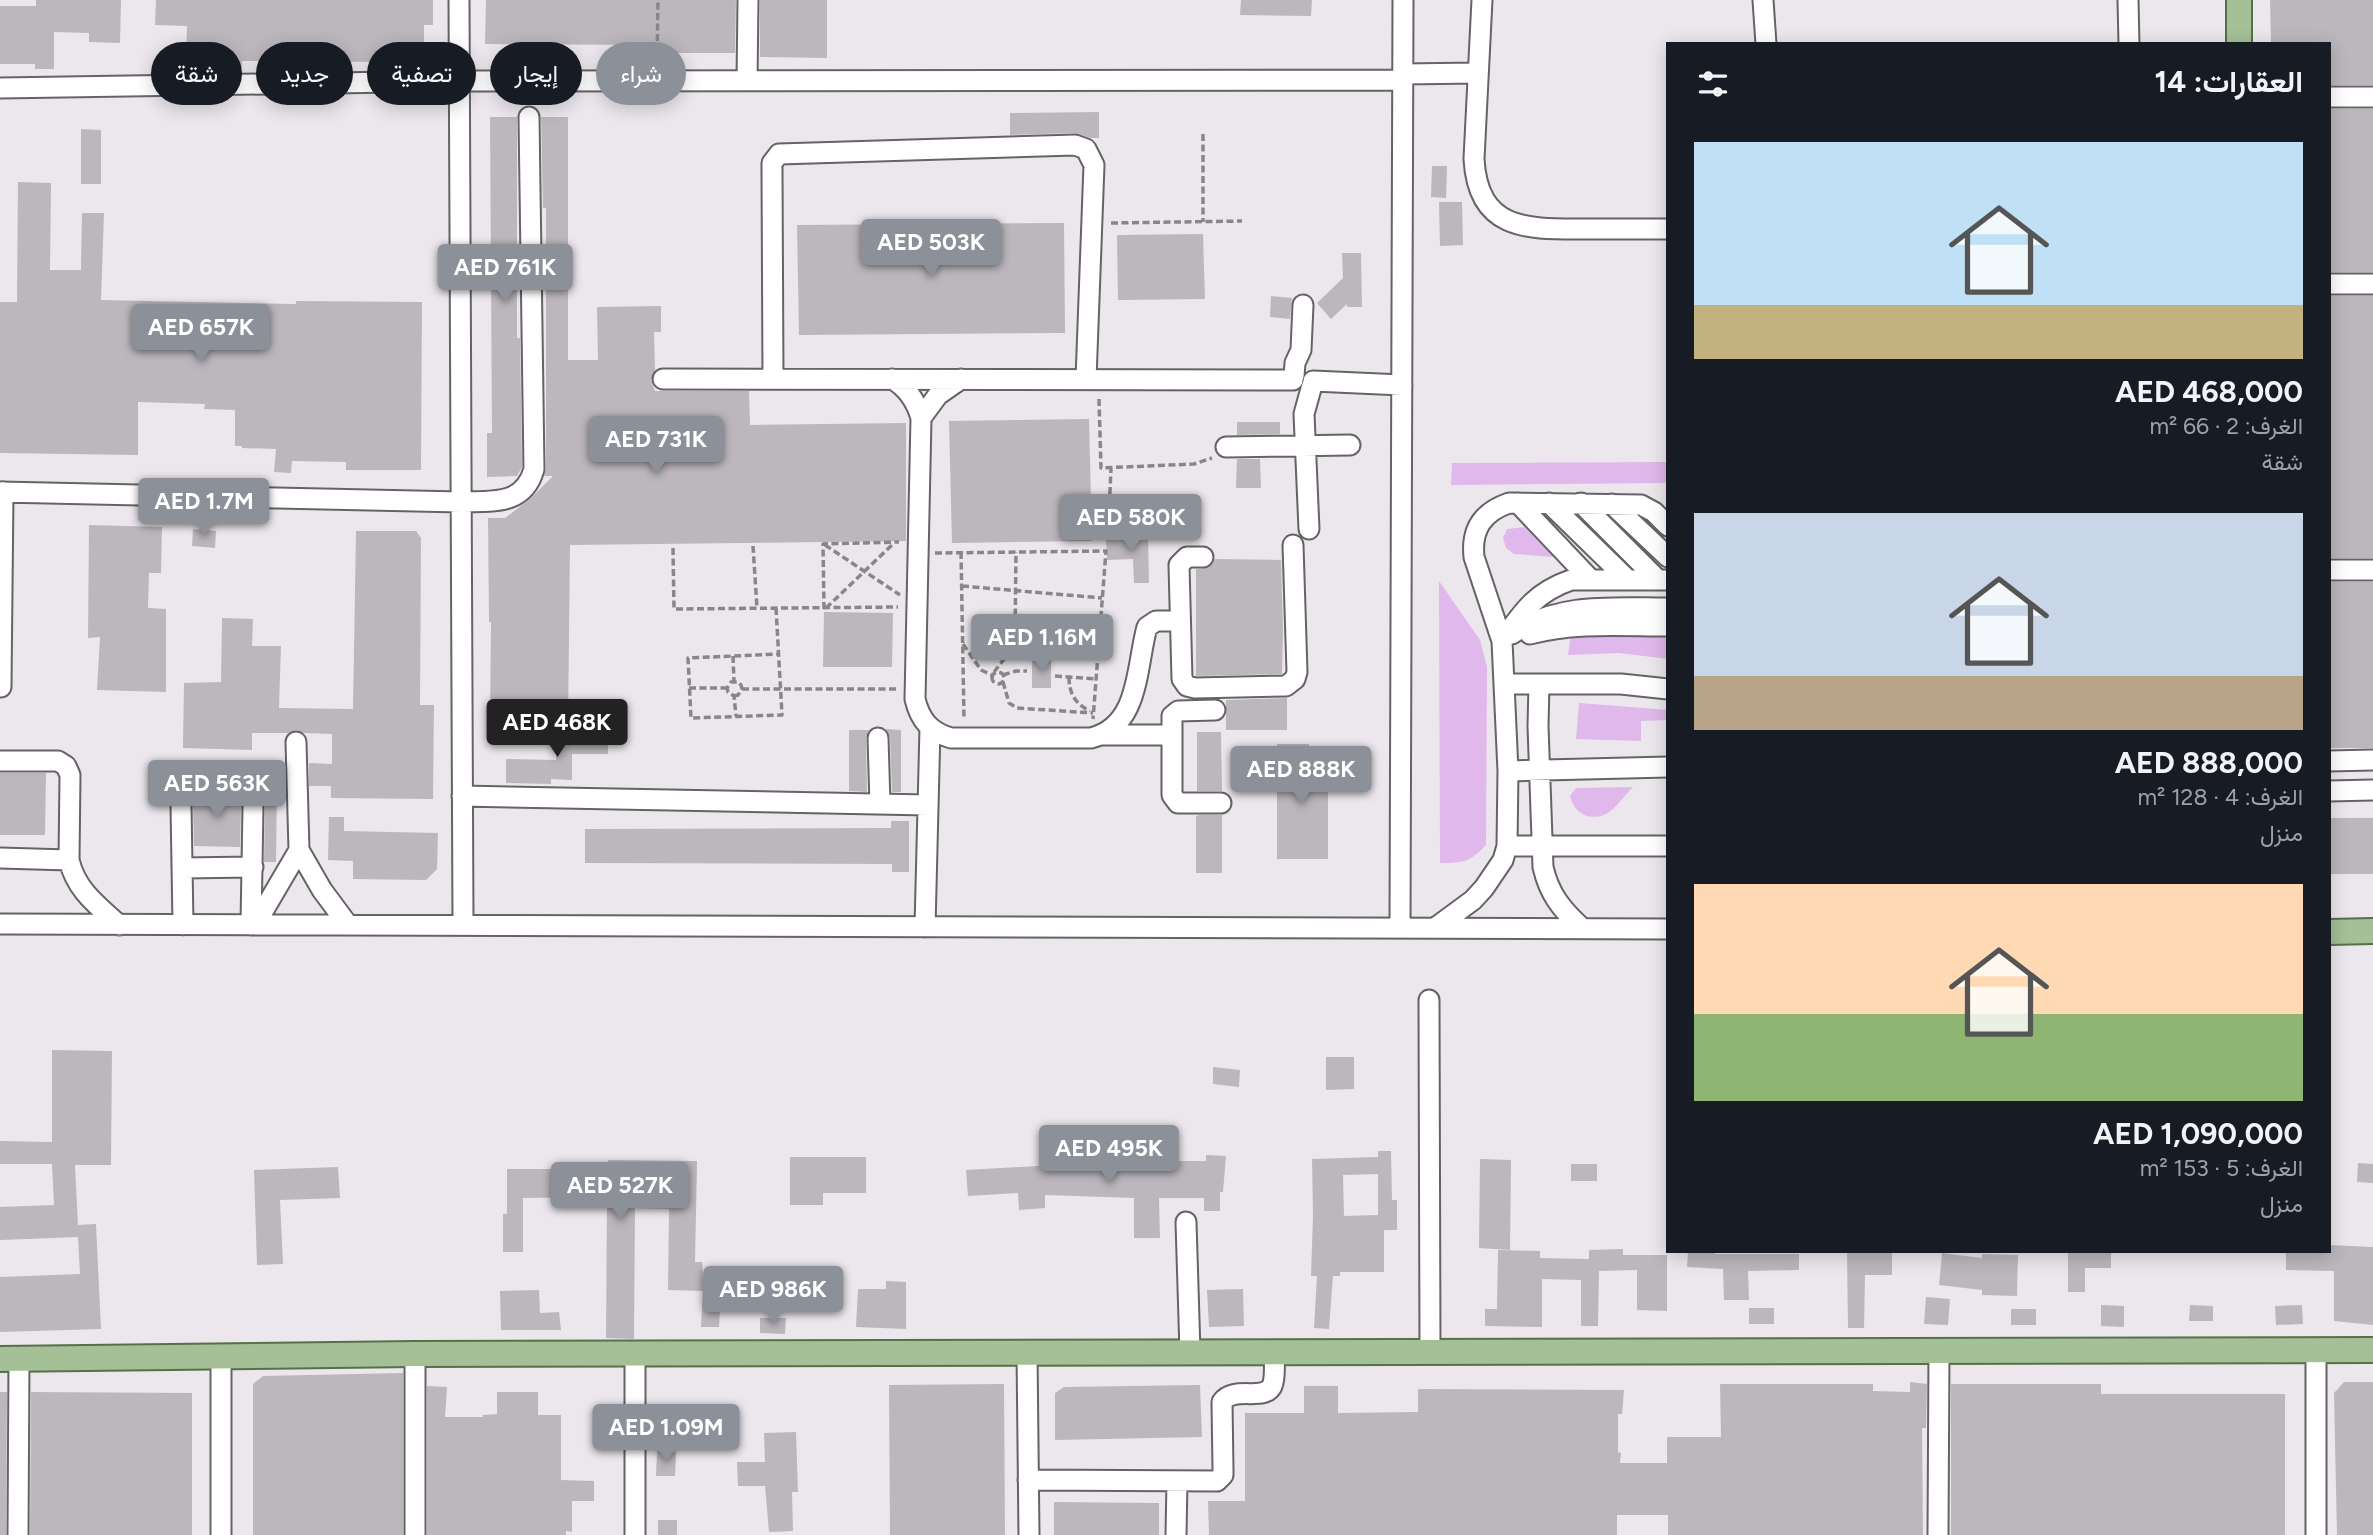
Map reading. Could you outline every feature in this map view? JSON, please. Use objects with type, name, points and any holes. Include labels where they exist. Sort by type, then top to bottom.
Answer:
[{"type":"main road","points":[[2239,0],[2239,42]]},
{"type":"main road","points":[[2331,932],[2373,931]]},
{"type":"main road","points":[[9,1359],[635,1353],[2373,1350]]},
{"type":"street","points":[[459,0],[460,42]]},
{"type":"street","points":[[747,81],[748,0]]},
{"type":"street","points":[[1400,928],[1403,0]]},
{"type":"street","points":[[1482,0],[1474,172],[1483,196],[1500,216],[1523,227],[1666,229]]},
{"type":"street","points":[[1763,0],[1766,42]]},
{"type":"street","points":[[2128,0],[2129,42]]},
{"type":"street","points":[[686,81],[1403,77],[1478,73]]},
{"type":"street","points":[[476,81],[596,81]]},
{"type":"street","points":[[0,88],[367,82]]},
{"type":"street","points":[[2331,97],[2373,97]]},
{"type":"street","points":[[460,105],[463,925]]},
{"type":"street","points":[[1,687],[2,492],[461,502],[498,501],[516,495],[528,485],[534,469],[529,117]]},
{"type":"street","points":[[773,379],[772,163],[779,154],[1075,145],[1086,149],[1093,159],[1092,379]]},
{"type":"street","points":[[2331,284],[2373,284]]},
{"type":"street","points":[[1303,305],[1301,350],[1295,363],[1303,380],[1309,529]]},
{"type":"street","points":[[663,379],[1303,380],[1402,385]]},
{"type":"street","points":[[892,379],[903,386],[911,396],[921,418],[916,689],[918,710],[930,728],[951,738],[1171,735]]},
{"type":"street","points":[[921,418],[937,396],[961,379]]},
{"type":"street","points":[[1226,447],[1350,445]]},
{"type":"street","points":[[1435,928],[1484,888],[1503,860],[1507,846],[1508,771],[1502,641],[1482,582],[1473,543],[1476,529],[1484,517],[1509,503],[1574,503],[1648,508],[1666,524]]},
{"type":"street","points":[[1574,503],[1666,541]]},
{"type":"street","points":[[1574,503],[1666,556]]},
{"type":"street","points":[[1574,503],[1646,579]]},
{"type":"street","points":[[1574,503],[1646,579]]},
{"type":"street","points":[[1574,503],[1646,579]]},
{"type":"street","points":[[1574,503],[1591,580]]},
{"type":"street","points":[[1203,557],[1187,557],[1179,565],[1180,675],[1187,686],[1290,685],[1297,672],[1293,545]]},
{"type":"street","points":[[2331,570],[2373,570]]},
{"type":"street","points":[[1502,641],[1524,609],[1546,591],[1572,580],[1646,579]]},
{"type":"street","points":[[1502,641],[1526,624],[1553,613],[1582,608],[1666,608]]},
{"type":"street","points":[[1098,736],[1121,722],[1129,707],[1147,627],[1156,621],[1180,621]]},
{"type":"street","points":[[1502,641],[1551,628],[1581,625],[1666,626]]},
{"type":"street","points":[[1504,684],[1621,684],[1666,689]]},
{"type":"street","points":[[1539,684],[1543,867],[1551,893],[1566,914],[1582,928]]},
{"type":"street","points":[[1215,710],[1174,713],[1171,720],[1172,795],[1175,802],[1181,803],[1221,803]]},
{"type":"street","points":[[925,927],[930,728]]},
{"type":"street","points":[[878,738],[880,804]]},
{"type":"street","points":[[296,742],[299,850],[322,890],[348,925]]},
{"type":"street","points":[[2331,761],[2373,760]]},
{"type":"street","points":[[0,761],[58,761],[66,766],[69,775],[69,860],[72,872],[84,893],[119,925]]},
{"type":"street","points":[[1508,771],[1666,767]]},
{"type":"street","points":[[2331,791],[2373,790]]},
{"type":"street","points":[[462,796],[928,805]]},
{"type":"street","points":[[181,805],[183,925]]},
{"type":"street","points":[[253,806],[253,925]]},
{"type":"street","points":[[1507,846],[1666,846]]},
{"type":"street","points":[[253,925],[299,850]]},
{"type":"street","points":[[0,858],[69,860]]},
{"type":"street","points":[[182,868],[253,867]]},
{"type":"street","points":[[0,925],[1666,929]]},
{"type":"street","points":[[1429,1000],[1430,1352]]},
{"type":"street","points":[[1186,1222],[1190,1352]]},
{"type":"street","points":[[1938,1535],[1939,1350]]},
{"type":"street","points":[[2316,1350],[2316,1535]]},
{"type":"street","points":[[1027,1352],[1029,1535]]},
{"type":"street","points":[[1028,1480],[1212,1482],[1220,1479],[1223,1470],[1222,1402],[1228,1395],[1262,1393],[1270,1389],[1273,1382],[1274,1352]]},
{"type":"street","points":[[635,1353],[635,1535]]},
{"type":"street","points":[[415,1354],[415,1535]]},
{"type":"street","points":[[221,1357],[221,1535]]},
{"type":"street","points":[[9,1359],[18,1535]]},
{"type":"street","points":[[1176,1535],[1177,1482]]},
{"type":"path","points":[[657,42],[658,0]]},
{"type":"path","points":[[1203,134],[1203,222]]},
{"type":"path","points":[[1091,223],[1241,221]]},
{"type":"path","points":[[1092,379],[1101,468],[1194,464],[1212,458],[1226,447]]},
{"type":"path","points":[[1109,515],[1111,468]]},
{"type":"path","points":[[824,609],[894,542]]},
{"type":"path","points":[[823,544],[894,542],[961,552],[1105,551],[1093,713],[1098,736]]},
{"type":"path","points":[[823,544],[917,607]]},
{"type":"path","points":[[823,544],[824,609]]},
{"type":"path","points":[[753,546],[757,608]]},
{"type":"path","points":[[673,548],[674,609],[917,607]]},
{"type":"path","points":[[961,552],[964,738]]},
{"type":"path","points":[[1003,682],[996,684],[991,679],[1014,644],[1016,552]]},
{"type":"path","points":[[962,586],[1102,598]]},
{"type":"path","points":[[776,608],[779,654],[780,689],[782,715],[691,718],[688,658],[779,654]]},
{"type":"path","points":[[962,643],[981,670],[993,674],[998,671],[1003,675]]},
{"type":"path","points":[[733,656],[734,681]]},
{"type":"path","points":[[1003,675],[1027,671]]},
{"type":"path","points":[[1003,675],[1009,703],[1017,708],[1093,713]]},
{"type":"path","points":[[1055,676],[1096,679]]},
{"type":"path","points":[[1069,677],[1071,694],[1080,706],[1093,713]]},
{"type":"path","points":[[727,688],[734,681]]},
{"type":"path","points":[[734,681],[741,685],[742,689]]},
{"type":"path","points":[[689,688],[727,688]]},
{"type":"path","points":[[727,688],[734,696]]},
{"type":"path","points":[[742,689],[916,689]]},
{"type":"path","points":[[734,696],[742,689]]},
{"type":"path","points":[[734,696],[736,716]]},
{"type":"shaded area","points":[[1666,462],[1666,483],[1451,485],[1452,463]]},
{"type":"shaded area","points":[[1527,527],[1556,557],[1514,554],[1506,548],[1503,538],[1507,529]]},
{"type":"shaded area","points":[[1439,581],[1480,640],[1487,667],[1486,845],[1470,858],[1448,863],[1440,863]]},
{"type":"shaded area","points":[[1571,634],[1666,635],[1666,659],[1619,653],[1568,655]]},
{"type":"shaded area","points":[[1579,703],[1666,710],[1666,720],[1641,721],[1641,741],[1576,739]]},
{"type":"shaded area","points":[[1633,787],[1612,810],[1598,817],[1587,816],[1578,811],[1570,796],[1576,788]]},
{"type":"building","points":[[36,0],[121,0],[120,43],[89,42],[89,33],[54,32],[54,69],[35,69],[35,64],[0,64],[0,6],[36,6]]},
{"type":"building","points":[[156,0],[433,0],[433,25],[424,25],[424,42],[367,42],[367,62],[353,62],[353,42],[256,42],[256,61],[242,61],[242,42],[186,42],[187,26],[155,25]]},
{"type":"building","points":[[486,0],[736,0],[735,53],[686,53],[686,42],[485,44]]},
{"type":"building","points":[[760,0],[827,0],[827,58],[760,57]]},
{"type":"building","points":[[1241,0],[1312,0],[1311,16],[1240,15]]},
{"type":"building","points":[[2270,0],[2373,0],[2373,85],[2331,85],[2331,42],[2271,42]]},
{"type":"building","points":[[2331,109],[2373,109],[2373,272],[2331,272]]},
{"type":"building","points":[[1099,112],[1099,138],[1075,133],[1010,135],[1010,113]]},
{"type":"building","points":[[490,117],[517,117],[517,338],[520,338],[522,467],[517,476],[487,477],[487,433],[492,433]]},
{"type":"building","points":[[541,117],[568,117],[568,360],[598,360],[597,307],[661,306],[661,332],[654,332],[655,371],[651,380],[655,391],[749,391],[750,425],[906,423],[906,541],[570,545],[568,724],[490,724],[488,518],[505,518],[530,499],[553,476],[544,476],[546,208],[543,208]]},
{"type":"building","points":[[81,129],[101,130],[101,184],[81,184]]},
{"type":"building","points":[[1432,166],[1447,166],[1446,198],[1431,197]]},
{"type":"building","points":[[18,182],[51,183],[50,270],[81,270],[82,213],[104,213],[101,300],[296,304],[296,301],[422,302],[421,470],[346,470],[346,462],[292,461],[291,473],[274,472],[276,449],[235,446],[235,410],[204,409],[205,404],[138,402],[138,455],[0,453],[0,302],[17,302]]},
{"type":"building","points":[[1439,202],[1462,202],[1463,245],[1440,246]]},
{"type":"building","points":[[1064,223],[1065,333],[799,335],[797,225]]},
{"type":"building","points":[[1203,234],[1205,299],[1118,300],[1117,235]]},
{"type":"building","points":[[1342,253],[1361,253],[1362,307],[1347,307],[1347,304],[1331,319],[1317,303],[1343,278]]},
{"type":"building","points":[[1271,296],[1292,298],[1290,319],[1270,317]]},
{"type":"building","points":[[2331,296],[2373,296],[2373,558],[2331,558]]},
{"type":"building","points":[[1089,419],[1092,541],[952,543],[949,421]]},
{"type":"building","points":[[1237,422],[1280,422],[1280,434],[1237,435]]},
{"type":"building","points":[[1237,459],[1260,459],[1261,488],[1236,488]]},
{"type":"building","points":[[89,525],[162,527],[161,573],[149,573],[148,608],[166,609],[166,692],[97,690],[100,637],[88,638]]},
{"type":"building","points":[[193,529],[216,531],[215,548],[192,546]]},
{"type":"building","points":[[356,531],[416,531],[421,538],[420,705],[434,705],[433,799],[331,798],[331,786],[309,786],[309,763],[332,764],[332,734],[296,730],[288,733],[252,733],[252,750],[183,748],[184,683],[221,682],[222,618],[253,619],[252,646],[281,646],[279,708],[353,709]]},
{"type":"building","points":[[1148,536],[1149,583],[1134,583],[1133,559],[1107,560],[1106,537]]},
{"type":"building","points":[[1215,559],[1281,560],[1282,674],[1196,676],[1196,569],[1208,568]]},
{"type":"building","points":[[2331,582],[2373,582],[2373,748],[2331,748]]},
{"type":"building","points":[[824,612],[893,613],[892,667],[823,667]]},
{"type":"building","points":[[1051,660],[1051,688],[1032,688],[1032,661]]},
{"type":"building","points":[[1287,698],[1287,730],[1226,730],[1226,700]]},
{"type":"building","points":[[886,729],[901,730],[901,792],[892,792],[890,738]]},
{"type":"building","points":[[849,730],[869,730],[866,738],[867,792],[849,791]]},
{"type":"building","points":[[556,732],[608,733],[608,754],[572,754],[572,780],[551,779],[551,784],[506,783],[506,759],[556,760]]},
{"type":"building","points":[[1197,732],[1221,732],[1222,791],[1197,791]]},
{"type":"building","points":[[1277,744],[1309,744],[1309,772],[1328,772],[1328,859],[1277,859]]},
{"type":"building","points":[[0,773],[46,773],[45,835],[0,835]]},
{"type":"building","points":[[261,781],[277,781],[276,862],[264,862],[265,806],[261,797]]},
{"type":"building","points":[[190,795],[246,796],[241,806],[240,847],[194,846],[193,805]]},
{"type":"building","points":[[1198,815],[1222,815],[1222,873],[1196,873]]},
{"type":"building","points":[[329,817],[344,817],[344,831],[438,833],[437,869],[426,880],[353,879],[353,861],[328,860]]},
{"type":"building","points":[[2331,818],[2373,818],[2373,874],[2331,874]]},
{"type":"building","points":[[891,821],[909,821],[909,872],[892,872],[892,864],[585,863],[585,829],[891,828]]},
{"type":"building","points":[[52,1050],[112,1051],[111,1165],[75,1165],[78,1225],[96,1224],[101,1329],[0,1332],[0,1277],[80,1274],[78,1237],[0,1240],[0,1207],[54,1205],[52,1164],[0,1164],[0,1141],[52,1142]]},
{"type":"building","points":[[1326,1057],[1354,1057],[1354,1089],[1326,1090]]},
{"type":"building","points":[[1213,1067],[1240,1070],[1239,1087],[1213,1084]]},
{"type":"building","points":[[1378,1151],[1391,1151],[1392,1200],[1397,1200],[1397,1230],[1384,1230],[1384,1272],[1340,1272],[1340,1276],[1333,1276],[1329,1329],[1314,1328],[1317,1276],[1311,1276],[1312,1159],[1378,1157]],"holes":[[[1378,1174],[1378,1215],[1344,1216],[1343,1175]]]},
{"type":"building","points":[[1206,1155],[1226,1156],[1220,1211],[1204,1211],[1204,1198],[1159,1198],[1160,1238],[1134,1238],[1134,1198],[1045,1195],[1045,1208],[1019,1210],[1018,1193],[968,1196],[966,1170],[1055,1163],[1143,1166],[1143,1161],[1206,1161]]},
{"type":"building","points":[[790,1157],[866,1157],[866,1193],[823,1193],[823,1205],[790,1205]]},
{"type":"building","points":[[1480,1159],[1511,1160],[1510,1250],[1479,1248]]},
{"type":"building","points":[[608,1160],[697,1161],[695,1262],[702,1262],[704,1291],[668,1290],[669,1209],[635,1208],[634,1339],[606,1338],[607,1197],[523,1198],[523,1252],[503,1252],[503,1214],[507,1214],[507,1169],[608,1169]]},
{"type":"building","points":[[2358,1163],[2373,1164],[2373,1183],[2357,1182]]},
{"type":"building","points":[[1571,1164],[1597,1164],[1597,1181],[1571,1181]]},
{"type":"building","points":[[338,1167],[340,1198],[280,1200],[283,1264],[257,1265],[254,1170]]},
{"type":"building","points":[[2331,1245],[2373,1247],[2373,1325],[2334,1321],[2334,1271],[2286,1270],[2286,1253],[2331,1253]]},
{"type":"building","points":[[1623,1249],[1623,1255],[1667,1255],[1667,1311],[1637,1310],[1637,1270],[1599,1271],[1598,1326],[1581,1326],[1581,1280],[1542,1279],[1542,1327],[1485,1326],[1485,1309],[1497,1309],[1498,1250],[1540,1251],[1540,1258],[1589,1259],[1589,1250]]},
{"type":"building","points":[[1688,1253],[1799,1254],[1799,1270],[1748,1271],[1749,1300],[1724,1300],[1723,1269],[1687,1267]]},
{"type":"building","points":[[1847,1253],[1892,1253],[1892,1275],[1865,1275],[1864,1328],[1848,1328]]},
{"type":"building","points":[[1942,1253],[1982,1258],[1982,1254],[2018,1255],[2017,1296],[1982,1295],[1982,1290],[1939,1285]]},
{"type":"building","points":[[2068,1253],[2111,1253],[2111,1268],[2085,1268],[2085,1292],[2068,1292]]},
{"type":"building","points":[[886,1281],[906,1282],[906,1329],[856,1327],[858,1289],[886,1289]]},
{"type":"building","points":[[1243,1289],[1244,1326],[1209,1327],[1207,1290]]},
{"type":"building","points":[[539,1290],[540,1313],[559,1312],[561,1330],[501,1330],[500,1291]]},
{"type":"building","points":[[703,1291],[721,1292],[719,1327],[701,1327]]},
{"type":"building","points":[[1926,1297],[1950,1299],[1948,1325],[1924,1324]]},
{"type":"building","points":[[2101,1305],[2124,1306],[2124,1327],[2101,1326]]},
{"type":"building","points":[[2190,1305],[2213,1306],[2213,1321],[2189,1321]]},
{"type":"building","points":[[2302,1305],[2303,1324],[2276,1325],[2275,1306]]},
{"type":"building","points":[[1749,1308],[1774,1308],[1774,1324],[1749,1324]]},
{"type":"building","points":[[2011,1309],[2036,1309],[2036,1325],[2011,1325]]},
{"type":"building","points":[[760,1318],[786,1318],[785,1334],[760,1333]]},
{"type":"building","points":[[403,1373],[403,1535],[253,1535],[253,1384],[263,1376]]},
{"type":"building","points":[[1910,1382],[1927,1384],[1926,1428],[1922,1428],[1923,1535],[1668,1535],[1668,1515],[1617,1515],[1617,1535],[1209,1535],[1208,1501],[1245,1501],[1245,1413],[1304,1413],[1304,1386],[1338,1386],[1338,1413],[1418,1412],[1418,1389],[1624,1390],[1622,1414],[1618,1414],[1620,1463],[1667,1463],[1667,1437],[1721,1437],[1720,1384],[1873,1384],[1873,1391],[1910,1392]]},
{"type":"building","points":[[2344,1382],[2373,1382],[2373,1535],[2337,1535],[2334,1393]]},
{"type":"building","points":[[1004,1384],[1005,1535],[890,1535],[889,1385]]},
{"type":"building","points":[[1951,1384],[2101,1384],[2101,1394],[2285,1394],[2285,1535],[1951,1535]]},
{"type":"building","points":[[1200,1385],[1202,1437],[1055,1440],[1055,1393],[1064,1387]]},
{"type":"building","points":[[427,1386],[447,1387],[445,1417],[483,1417],[497,1414],[497,1392],[538,1392],[538,1415],[561,1415],[561,1480],[594,1481],[594,1501],[572,1501],[572,1532],[566,1531],[566,1535],[427,1535]]},
{"type":"building","points":[[0,1392],[7,1392],[6,1535],[0,1535]]},
{"type":"building","points":[[31,1392],[192,1393],[192,1535],[30,1535]]},
{"type":"building","points":[[796,1432],[798,1492],[792,1492],[793,1531],[769,1532],[765,1486],[738,1486],[737,1462],[765,1462],[764,1433]]},
{"type":"building","points":[[657,1451],[676,1452],[675,1476],[656,1476]]},
{"type":"building","points":[[1054,1502],[1159,1503],[1159,1535],[1054,1535]]},
{"type":"building","points":[[658,1520],[677,1520],[677,1535],[658,1535]]}]
